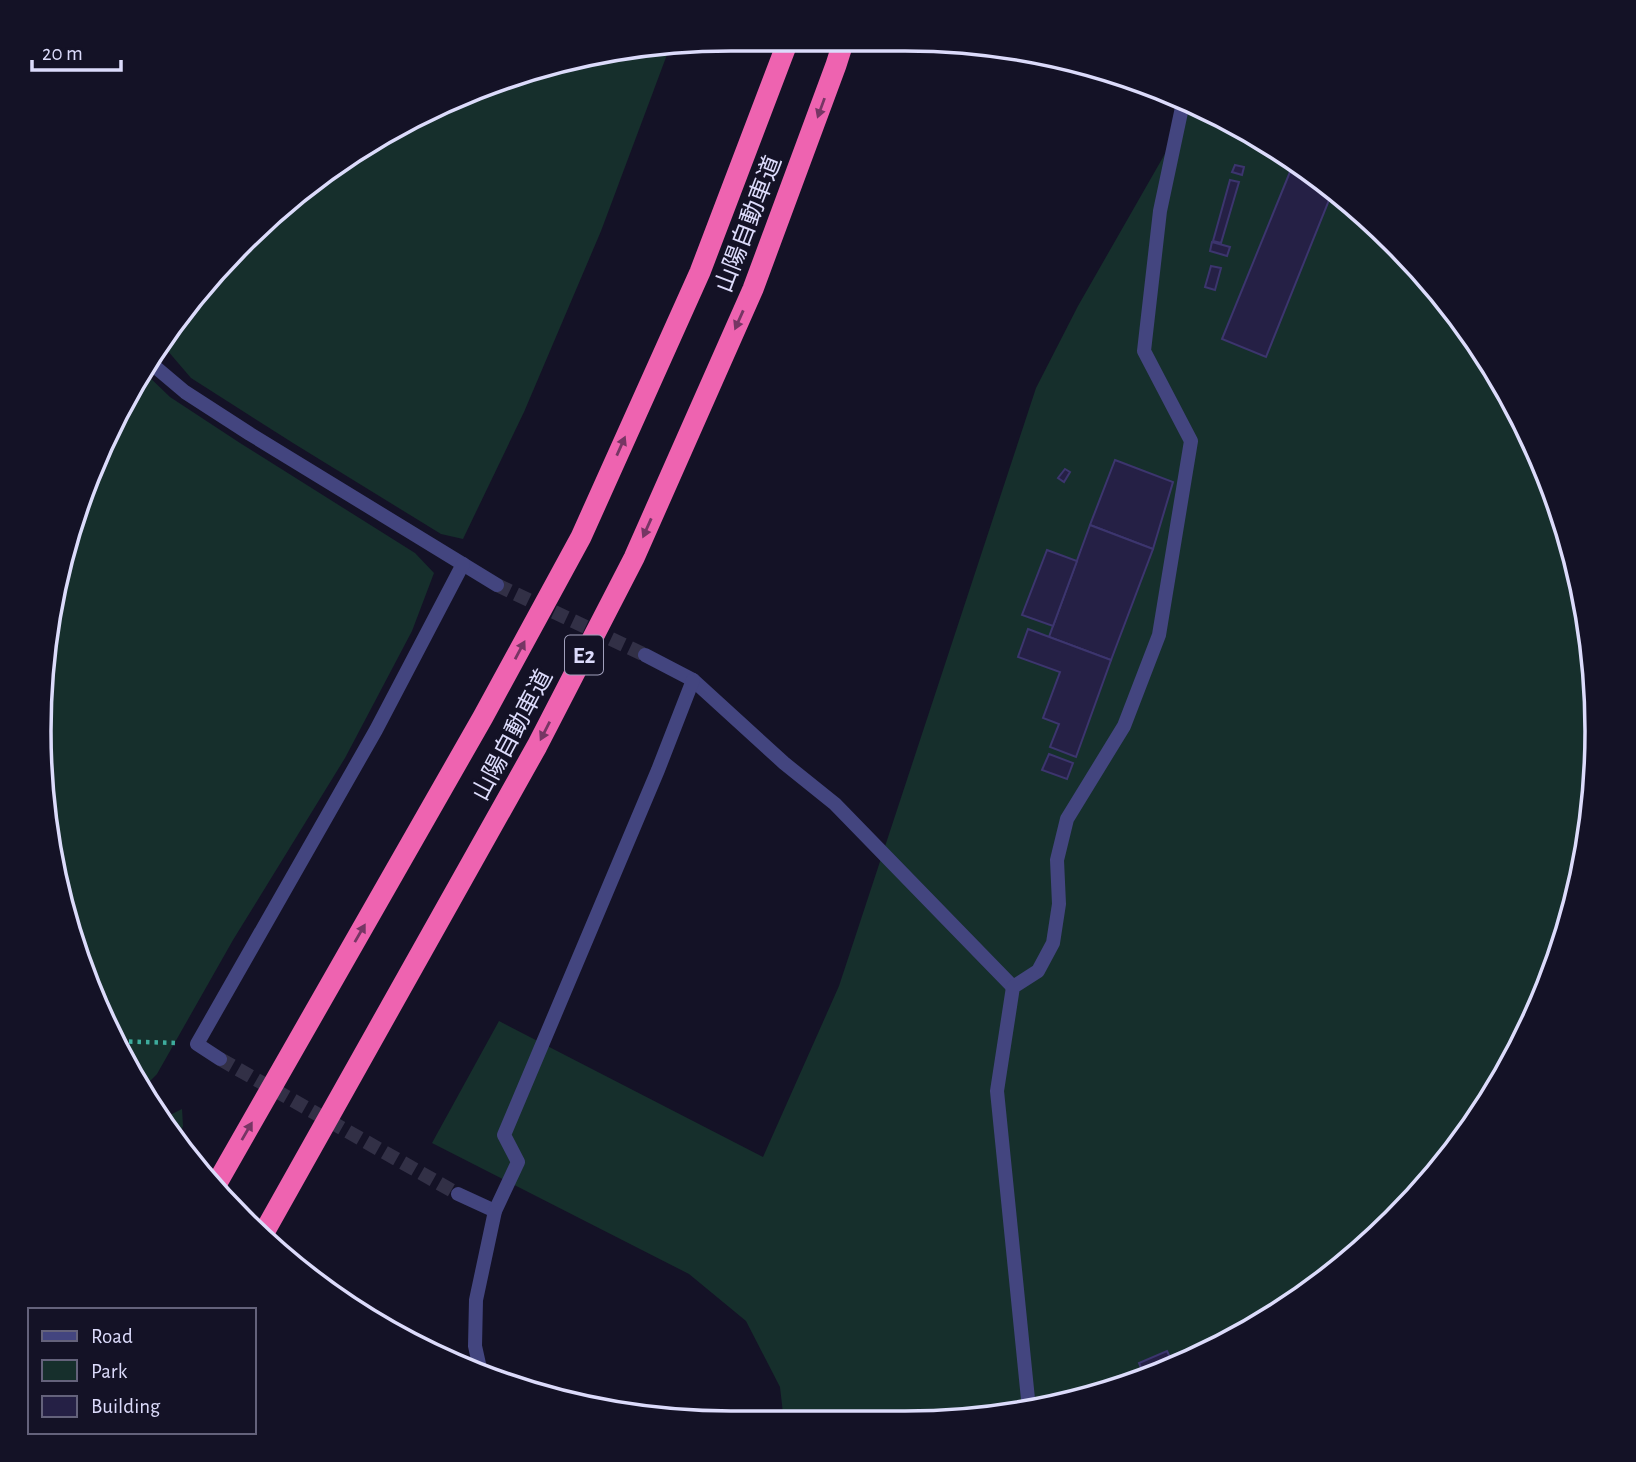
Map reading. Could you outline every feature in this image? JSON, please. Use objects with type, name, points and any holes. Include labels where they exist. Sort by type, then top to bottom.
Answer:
[{"type":"highway","name":"山陽自動車道","points":[[219,1179],[483,717],[581,537],[700,272],[784,51]]},
{"type":"highway","name":"山陽自動車道","points":[[267,1228],[537,746],[634,558],[753,289],[840,51]]},
{"type":"street","points":[[1029,1399],[997,1091],[1013,987],[1038,971],[1053,943],[1059,904],[1057,860],[1068,820],[1124,726],[1158,635],[1191,441],[1144,351],[1160,211],[1181,110]]},
{"type":"street","points":[[156,368],[185,392],[250,434],[498,585]]},
{"type":"street","points":[[220,1059],[197,1044],[376,730],[463,564]]},
{"type":"street","points":[[645,656],[693,680],[784,763],[835,804],[1013,987]]},
{"type":"street","points":[[479,1362],[475,1346],[476,1300],[495,1211],[518,1162],[504,1135],[658,770],[693,680]]},
{"type":"street","points":[[458,1194],[495,1211]]},
{"type":"path","points":[[126,1041],[197,1044]]},
{"type":"green space","points":[[667,54],[601,231],[524,412],[463,539],[441,534],[191,378],[167,350],[191,317],[250,250],[317,191],[353,165],[430,121],[512,87],[598,64]]},
{"type":"green space","points":[[1188,113],[1245,142],[1319,191],[1386,250],[1445,317],[1471,353],[1515,430],[1549,512],[1572,598],[1584,687],[1584,775],[1572,864],[1562,907],[1549,950],[1515,1032],[1471,1109],[1445,1145],[1386,1212],[1319,1271],[1283,1297],[1206,1341],[1165,1359],[1124,1375],[1038,1398],[949,1410],[783,1411],[780,1387],[746,1321],[689,1274],[432,1143],[499,1021],[763,1157],[839,986],[1036,388],[1078,306]]},
{"type":"green space","points":[[150,378],[170,397],[415,553],[434,573],[412,631],[345,758],[233,940],[157,1074],[149,1082],[121,1032],[87,950],[64,864],[52,775],[51,731],[57,642],[74,555],[103,471],[121,430]]},
{"type":"green space","points":[[182,1109],[181,1131],[170,1115]]},
{"type":"building","points":[[1235,165],[1244,167],[1242,175],[1232,172]]},
{"type":"building","points":[[1291,170],[1329,199],[1266,357],[1222,339]]},
{"type":"building","points":[[1230,180],[1239,182],[1221,243],[1213,241]]},
{"type":"building","points":[[1212,242],[1230,247],[1227,256],[1210,251]]},
{"type":"building","points":[[1211,266],[1221,268],[1215,290],[1205,287]]},
{"type":"building","points":[[1115,460],[1173,482],[1153,549],[1090,525]]},
{"type":"building","points":[[1065,469],[1070,472],[1064,482],[1058,478]]},
{"type":"building","points":[[1090,525],[1153,549],[1111,660],[1049,637]]},
{"type":"building","points":[[1047,550],[1077,561],[1053,626],[1022,615]]},
{"type":"building","points":[[1028,629],[1111,660],[1076,757],[1050,747],[1059,724],[1043,718],[1060,672],[1018,657]]},
{"type":"building","points":[[1049,754],[1073,763],[1067,779],[1042,770]]},
{"type":"building","points":[[1167,1351],[1170,1357],[1141,1368],[1139,1363]]},
{"type":"tunnel","points":[[497,585],[645,655]]},
{"type":"tunnel","points":[[220,1059],[458,1194]]}]
